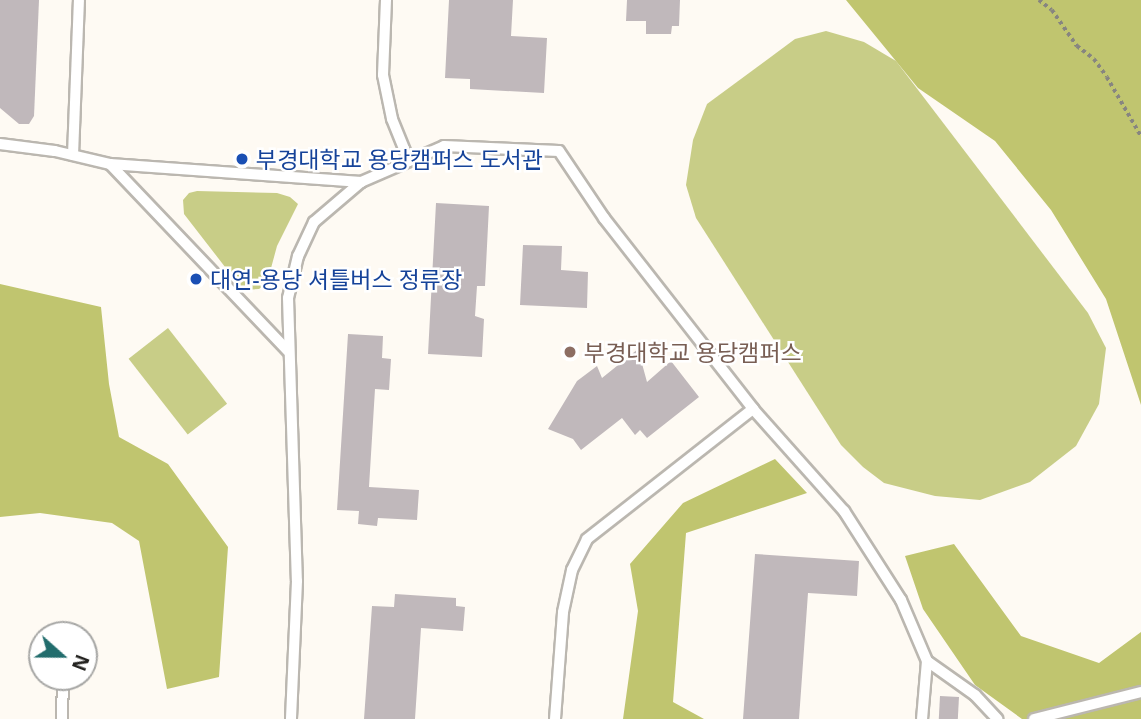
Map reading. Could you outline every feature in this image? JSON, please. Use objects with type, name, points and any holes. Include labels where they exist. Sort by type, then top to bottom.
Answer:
[{"type":"lane","points":[[73,155],[79,0]]},
{"type":"lane","points":[[386,0],[383,75],[392,119],[409,161]]},
{"type":"lane","points":[[0,144],[73,155],[110,164],[361,182]]},
{"type":"lane","points":[[291,719],[297,581],[288,298],[299,256],[314,222],[361,182],[444,146],[559,151],[604,218],[753,409],[844,510],[901,600],[926,662],[922,719]]},
{"type":"lane","points":[[110,164],[288,351]]},
{"type":"lane","points":[[555,719],[563,611],[572,570],[587,539],[753,409]]},
{"type":"lane","points":[[926,662],[975,695],[998,719]]},
{"type":"lane","points":[[62,719],[63,691]]},
{"type":"lane","points":[[1034,719],[1141,692]]},
{"type":"path","points":[[1040,0],[1052,10],[1077,46],[1101,68],[1141,136]]},
{"type":"green space","points":[[846,0],[1141,0],[1141,405],[1106,299],[1051,210],[995,141],[918,88]]},
{"type":"green space","points":[[826,31],[864,42],[896,61],[1088,313],[1106,348],[1099,404],[1076,446],[1030,482],[980,500],[935,496],[884,483],[863,467],[841,445],[696,218],[686,185],[693,140],[707,104],[795,39]]},
{"type":"green space","points":[[189,193],[277,193],[290,197],[298,204],[277,246],[267,283],[259,289],[245,290],[239,285],[184,214],[183,200]]},
{"type":"green space","points":[[0,284],[101,307],[109,384],[119,437],[168,464],[228,547],[219,677],[167,689],[139,541],[112,523],[40,513],[0,517]]},
{"type":"green space","points":[[168,328],[227,404],[188,434],[129,359]]},
{"type":"green space","points":[[775,459],[807,493],[686,533],[673,702],[704,719],[623,719],[638,611],[630,564],[683,503]]},
{"type":"green space","points":[[954,544],[1021,636],[1099,663],[1141,632],[1141,719],[1022,719],[975,685],[923,609],[905,556]]},
{"type":"building","points":[[0,0],[39,0],[34,116],[29,124],[19,124],[0,108]]},
{"type":"building","points":[[449,0],[513,0],[511,36],[547,38],[544,93],[470,89],[470,79],[445,78]]},
{"type":"building","points":[[627,0],[680,0],[679,26],[672,26],[671,34],[646,34],[646,21],[626,21]]},
{"type":"building","points":[[436,203],[489,206],[485,286],[477,286],[475,316],[484,319],[482,357],[428,354]]},
{"type":"building","points":[[523,245],[562,246],[561,270],[588,272],[587,308],[520,305]]},
{"type":"building","points":[[348,334],[383,336],[382,358],[391,359],[389,390],[375,389],[369,487],[419,490],[417,520],[378,518],[377,526],[358,524],[359,511],[337,510]]},
{"type":"building","points":[[638,349],[647,382],[671,361],[699,397],[647,438],[640,430],[635,435],[622,418],[581,450],[573,439],[548,429],[577,381],[597,366],[602,378]]},
{"type":"building","points":[[755,554],[859,561],[857,596],[808,593],[799,719],[743,719]]},
{"type":"building","points":[[395,594],[456,598],[456,606],[465,607],[463,631],[421,628],[415,719],[364,719],[372,606],[394,607]]},
{"type":"building","points":[[940,696],[959,697],[958,719],[939,719]]},
{"type":"place","name":"부경대학교 용당캠퍼스 도서관","points":[[242,159]]},
{"type":"place","name":"대연-용당 셔틀버스 정류장","points":[[196,279]]},
{"type":"place","name":"부경대학교 용당캠퍼스","points":[[570,352]]}]
